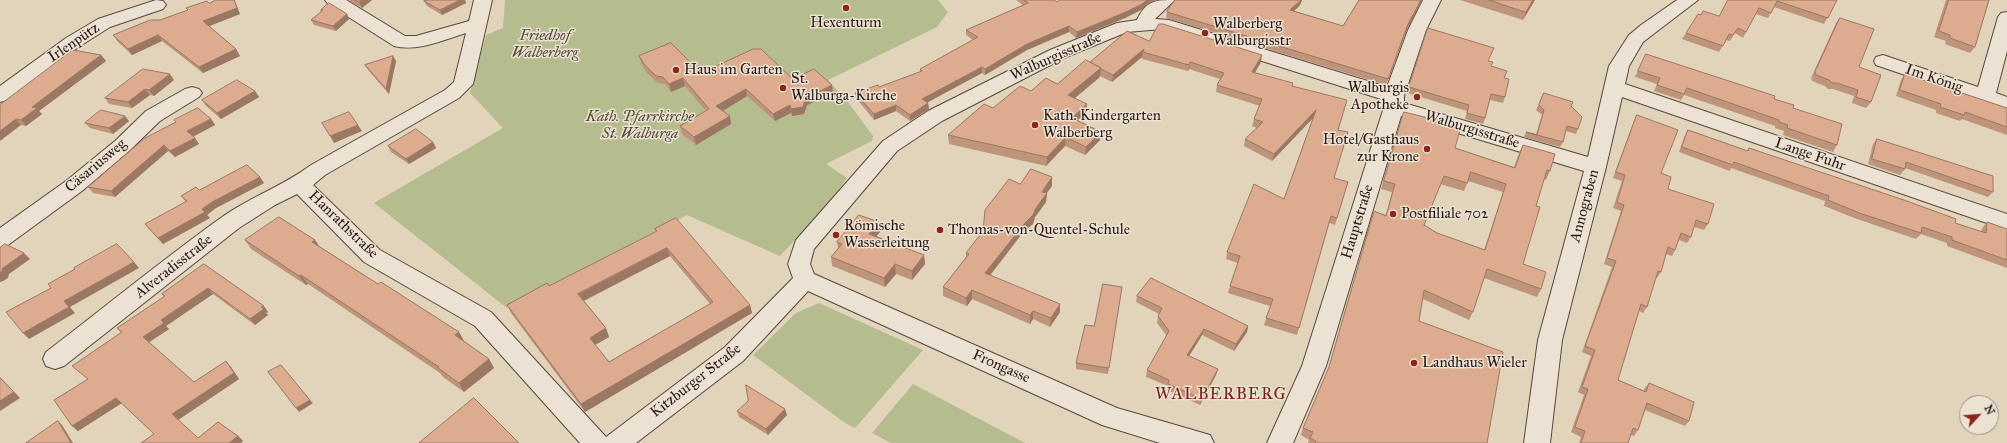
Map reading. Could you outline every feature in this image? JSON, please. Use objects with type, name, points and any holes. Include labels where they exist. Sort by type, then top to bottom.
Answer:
[{"type":"street","points":[[334,0],[401,42],[417,42],[477,24]]},
{"type":"street","name":"Hanrathstraße","points":[[483,0],[474,44],[463,84],[452,94],[318,170],[300,184],[372,256],[483,319],[596,443]]},
{"type":"street","points":[[1144,24],[1148,15],[1166,0]]},
{"type":"street","name":"Hauptstraße","points":[[1280,443],[1314,366],[1416,30],[1432,0]]},
{"type":"street","name":"Annograben","points":[[1537,443],[1550,340],[1596,167],[1619,66],[1636,39],[1647,28],[1689,0]]},
{"type":"street","name":"Irlenpütz","points":[[0,96],[74,42],[104,23],[157,5]]},
{"type":"street","points":[[1985,96],[2007,17]]},
{"type":"street","name":"Walburgisstraße","points":[[805,280],[799,264],[804,246],[890,146],[935,116],[1020,71],[1123,27],[1144,24],[1163,24],[1596,167]]},
{"type":"street","name":"Im König","points":[[1883,61],[2007,104]]},
{"type":"street","name":"Lange Fuhr","points":[[1613,87],[2007,222]]},
{"type":"street","name":"Cäsariusweg","points":[[0,239],[74,186],[122,146],[153,116],[192,93]]},
{"type":"street","name":"Alveradisstraße","points":[[55,359],[231,222],[267,200],[300,184]]},
{"type":"street","name":"Kitzburger Straße","points":[[616,443],[734,354],[805,280]]},
{"type":"street","name":"Frongasse","points":[[805,280],[1111,417],[1201,443]]},
{"type":"green space","points":[[505,0],[938,0],[948,12],[937,27],[828,80],[848,102],[873,136],[872,141],[826,164],[847,178],[830,202],[780,256],[687,215],[507,308],[374,203],[503,128],[470,93],[486,35],[503,28]]},
{"type":"green space","points":[[819,303],[923,350],[855,428],[845,423],[753,355],[796,313]]},
{"type":"green space","points":[[913,384],[1025,443],[891,443],[872,433]]},
{"type":"building","points":[[216,0],[234,0],[237,8],[203,21],[236,49],[199,67],[158,35],[128,49],[113,35],[150,20],[160,20],[188,10],[186,8],[207,1],[209,3]]},
{"type":"building","points":[[460,0],[440,10],[424,1]]},
{"type":"building","points":[[1024,0],[1054,0],[1057,2],[1060,0],[1147,0],[1126,12],[1077,32],[1069,26],[1027,44],[985,69],[982,67],[922,99],[928,103],[910,115],[896,105],[874,114],[855,93],[878,85],[879,87],[922,71],[920,69],[978,37],[966,30],[1028,3]]},
{"type":"building","points":[[1175,0],[1301,0],[1290,10],[1343,26],[1359,0],[1421,0],[1408,24],[1388,79],[1167,12]]},
{"type":"building","points":[[1489,0],[1533,0],[1526,12]]},
{"type":"building","points":[[1728,0],[1837,0],[1828,18],[1777,1],[1771,13],[1759,8],[1746,32],[1738,28],[1733,35],[1729,34],[1723,46],[1686,33],[1698,14],[1701,15],[1703,11],[1719,16]]},
{"type":"building","points":[[1949,0],[1989,0],[1975,47],[1950,38],[1950,35],[1939,31]]},
{"type":"building","points":[[329,3],[347,14],[333,26],[311,20],[323,10],[321,10]]},
{"type":"building","points":[[1840,18],[1874,29],[1859,67],[1881,75],[1871,102],[1856,97],[1858,90],[1837,83],[1832,83],[1829,80],[1816,75],[1815,72]]},
{"type":"building","points":[[1159,24],[1262,55],[1252,72],[1293,83],[1292,86],[1347,100],[1338,130],[1348,132],[1334,178],[1348,182],[1337,218],[1331,216],[1299,328],[1266,318],[1273,299],[1230,286],[1240,256],[1227,252],[1254,184],[1284,199],[1316,110],[1274,154],[1245,139],[1263,122],[1254,119],[1262,99],[1217,85],[1224,73],[1190,62],[1189,65],[1143,52],[1144,49],[1113,75],[1090,62],[1127,31],[1149,41]]},
{"type":"building","points":[[1428,28],[1494,48],[1488,61],[1493,62],[1491,66],[1507,71],[1504,78],[1509,79],[1505,97],[1491,94],[1485,118],[1467,113],[1469,105],[1409,87]]},
{"type":"building","points":[[671,43],[701,73],[753,49],[761,49],[793,79],[814,69],[832,85],[806,98],[803,107],[791,109],[790,105],[773,114],[746,89],[716,106],[730,116],[694,137],[680,126],[709,109],[683,78],[669,84],[663,77],[656,76],[644,64],[639,56]]},
{"type":"building","points":[[73,50],[101,55],[32,107],[37,108],[21,120],[16,119],[0,131],[0,105]]},
{"type":"building","points":[[1646,54],[1775,96],[1774,99],[1794,105],[1793,108],[1842,124],[1837,145],[1787,128],[1788,125],[1779,122],[1779,120],[1687,88],[1684,94],[1657,85],[1660,78],[1638,71]]},
{"type":"building","points":[[393,56],[386,89],[365,65]]},
{"type":"building","points":[[1086,60],[1101,68],[1068,95],[1087,104],[1072,118],[1101,132],[1086,147],[1066,137],[1047,157],[948,135],[984,104],[993,108],[1020,86],[1031,91],[1046,78],[1057,84]]},
{"type":"building","points":[[143,69],[170,74],[149,90],[145,89],[128,102],[105,98]]},
{"type":"building","points":[[1905,74],[2007,108],[2007,127],[1965,112],[1964,115],[1940,107],[1941,104],[1900,90]]},
{"type":"building","points":[[237,80],[255,91],[217,113],[202,100]]},
{"type":"building","points":[[1544,93],[1573,102],[1571,106],[1582,117],[1578,129],[1567,126],[1563,142],[1537,135],[1544,110],[1539,105]]},
{"type":"building","points":[[198,108],[211,119],[187,131],[195,138],[170,151],[164,145],[111,191],[88,187],[145,138],[176,122],[174,120]]},
{"type":"building","points":[[101,110],[125,116],[109,128],[85,123]]},
{"type":"building","points":[[349,112],[358,125],[330,136],[322,123]]},
{"type":"building","points":[[1404,112],[1461,126],[1455,148],[1515,168],[1523,145],[1555,154],[1550,171],[1547,170],[1536,206],[1540,207],[1523,264],[1546,272],[1541,289],[1487,269],[1473,312],[1424,290],[1419,321],[1503,352],[1487,443],[1315,443],[1316,441],[1310,438],[1313,432],[1303,428],[1329,367],[1374,211],[1386,216],[1395,184],[1384,181]],"holes":[[[1471,172],[1506,184],[1485,250],[1437,233],[1424,225],[1444,176],[1467,183]]]},
{"type":"building","points":[[1637,115],[1678,130],[1661,173],[1671,177],[1668,189],[1714,204],[1708,224],[1696,220],[1691,237],[1681,233],[1675,250],[1668,247],[1661,272],[1658,271],[1647,307],[1641,304],[1618,380],[1646,392],[1649,383],[1694,402],[1689,421],[1647,403],[1638,430],[1633,428],[1628,443],[1581,443],[1585,431],[1575,427],[1588,389],[1582,387],[1595,350],[1585,346],[1616,261],[1607,258],[1624,205],[1617,202],[1625,175],[1616,172]]},
{"type":"building","points":[[416,129],[433,142],[406,159],[388,146]]},
{"type":"building","points":[[1688,130],[1748,151],[1749,148],[1904,200],[1956,219],[1955,223],[1986,233],[1987,222],[2007,229],[2007,260],[1952,240],[1952,237],[1922,227],[1921,233],[1862,214],[1828,200],[1829,196],[1734,162],[1733,165],[1682,147]]},
{"type":"building","points":[[1877,139],[1993,176],[1993,192],[1906,162],[1905,169],[1872,159]]},
{"type":"building","points":[[247,165],[260,177],[212,202],[202,209],[205,212],[158,238],[145,224],[187,201],[181,196],[196,187],[199,190]]},
{"type":"building","points":[[1031,169],[1052,177],[1042,192],[1047,193],[1036,208],[1033,215],[985,273],[1060,304],[1051,318],[1033,311],[1030,315],[972,290],[966,298],[943,287],[969,254],[966,253],[983,231],[985,210],[1009,179],[1020,184]]},
{"type":"building","points":[[859,215],[879,222],[869,234],[924,255],[912,271],[895,264],[884,278],[831,257],[842,244],[837,242]]},
{"type":"building","points":[[279,217],[315,240],[312,242],[378,284],[381,282],[459,332],[455,335],[489,359],[459,383],[438,368],[439,367],[301,275],[299,276],[245,240]]},
{"type":"building","points":[[676,218],[750,305],[581,404],[507,305],[547,283],[549,286],[657,231],[655,229]],"holes":[[[667,248],[713,302],[609,362],[590,338],[606,328],[578,294]]]},
{"type":"building","points":[[5,244],[24,253],[3,268],[2,272],[0,273],[0,248]]},
{"type":"building","points":[[117,244],[134,262],[64,301],[69,307],[23,333],[6,312],[51,288],[48,284]]},
{"type":"building","points":[[204,264],[264,306],[261,307],[264,309],[250,319],[208,288],[161,320],[164,323],[143,337],[194,382],[226,361],[234,373],[172,414],[198,438],[218,422],[238,436],[229,443],[141,443],[154,434],[116,398],[72,426],[54,400],[88,379],[72,366],[122,332],[117,328],[165,296],[162,294]]},
{"type":"building","points":[[1151,278],[1248,326],[1236,344],[1204,329],[1187,355],[1218,369],[1202,399],[1168,384],[1169,380],[1147,370],[1169,331],[1158,316],[1162,308],[1137,296]]},
{"type":"building","points":[[1103,284],[1122,287],[1109,368],[1076,363],[1085,325],[1094,326]]},
{"type":"building","points":[[281,365],[310,400],[296,408],[268,372]]},
{"type":"building","points":[[0,378],[14,392],[0,401]]},
{"type":"building","points":[[746,385],[785,409],[766,429],[737,411],[748,401]]},
{"type":"building","points":[[474,398],[519,443],[419,443]]},
{"type":"building","points":[[58,421],[71,443],[26,443]]},
{"type":"place","name":"Hexenturm","points":[[846,8]]},
{"type":"place","name":"Walberberg Walburgisstr","points":[[1205,33]]},
{"type":"place","name":"Haus im Garten","points":[[676,70]]},
{"type":"place","name":"St. Walburga-Kirche","points":[[783,88]]},
{"type":"place","name":"Walburgis Apotheke","points":[[1417,97]]},
{"type":"place","name":"Kath. Kindergarten Walberberg","points":[[1035,125]]},
{"type":"place","name":"Hotel/Gasthaus zur Krone","points":[[1427,149]]},
{"type":"place","name":"Postfiliale 702","points":[[1393,214]]},
{"type":"place","name":"Thomas-von-Quentel-Schule","points":[[940,230]]},
{"type":"place","name":"Römische Wasserleitung","points":[[836,235]]},
{"type":"place","name":"Landhaus Wieler","points":[[1414,363]]},
{"type":"district","name":"WALBERBERG","points":[[1221,395]]},
{"type":"park label","name":"Friedhof Walberberg","points":[[545,44]]},
{"type":"park label","name":"Kath. Pfarrkirche St. Walburga","points":[[640,126]]}]
